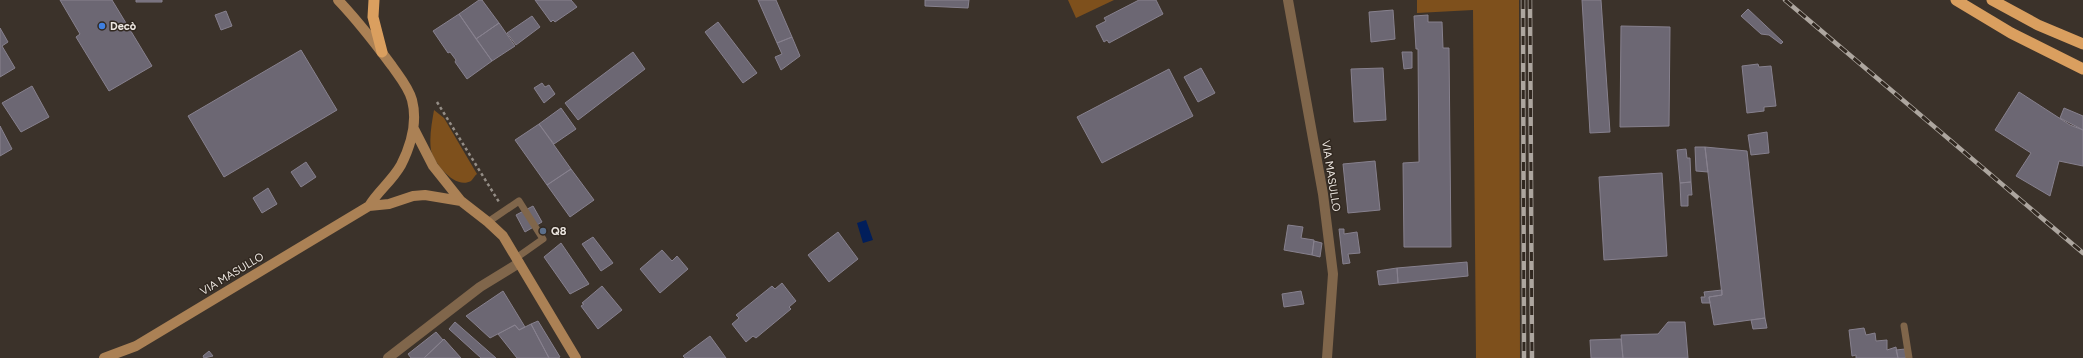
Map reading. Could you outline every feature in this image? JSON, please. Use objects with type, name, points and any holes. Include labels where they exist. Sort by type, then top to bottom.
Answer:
[{"type":"highway","points":[[374,0],[373,17],[382,52]]},
{"type":"highway","points":[[1956,0],[2011,33],[2083,69]]},
{"type":"highway","points":[[1992,0],[2038,25],[2083,44]]},
{"type":"main road","name":"VIA MASULLO","points":[[338,0],[364,27],[412,99],[414,129],[407,152],[396,173],[376,195],[369,206]]},
{"type":"main road","name":"VIA MASULLO","points":[[414,129],[433,166],[461,201],[503,236],[576,358]]},
{"type":"main road","name":"VIA MASULLO","points":[[104,358],[136,346],[369,206],[389,204],[413,196],[425,195],[461,201]]},
{"type":"main road","points":[[125,358],[136,346]]},
{"type":"street","name":"VIA MASULLO","points":[[1288,0],[1323,194],[1333,274],[1327,358]]},
{"type":"street","points":[[388,358],[480,287],[518,260]]},
{"type":"lane","points":[[488,222],[518,201],[543,239],[518,260]]},
{"type":"lane","points":[[1904,326],[1909,358]]},
{"type":"path","points":[[437,102],[505,211]]},
{"type":"shaded area","points":[[1068,0],[1114,0],[1076,18]]},
{"type":"shaded area","points":[[1417,0],[1519,0],[1520,358],[1476,358],[1473,10],[1417,13]]},
{"type":"shaded area","points":[[434,110],[444,118],[477,174],[471,181],[465,183],[452,179],[436,162],[431,150],[430,140]]},
{"type":"water","points":[[866,220],[873,240],[863,243],[857,223]]},
{"type":"building","points":[[60,0],[112,0],[152,66],[109,91],[76,37],[80,34]]},
{"type":"building","points":[[136,0],[162,0],[162,2],[136,2]]},
{"type":"building","points":[[479,0],[482,0],[499,23],[476,39],[459,14]]},
{"type":"building","points":[[535,0],[571,0],[577,7],[555,22],[553,20],[551,22]]},
{"type":"building","points":[[758,0],[776,0],[792,37],[777,43]]},
{"type":"building","points":[[925,0],[969,0],[968,8],[925,6]]},
{"type":"building","points":[[1139,0],[1156,0],[1163,14],[1109,43],[1107,40],[1104,42],[1096,26],[1106,21],[1104,18]]},
{"type":"building","points":[[1582,0],[1601,0],[1610,132],[1590,133]]},
{"type":"building","points":[[1748,9],[1783,42],[1781,44],[1769,35],[1761,34],[1741,16]]},
{"type":"building","points":[[1393,10],[1395,39],[1371,42],[1369,12]]},
{"type":"building","points":[[226,11],[232,26],[221,30],[215,15]]},
{"type":"building","points":[[459,14],[492,61],[467,79],[455,62],[456,60],[450,52],[448,53],[433,31]]},
{"type":"building","points":[[1428,15],[1428,22],[1442,22],[1443,48],[1449,48],[1451,247],[1404,247],[1403,163],[1419,162],[1418,49],[1416,49],[1414,16]]},
{"type":"building","points":[[532,16],[540,27],[516,45],[507,33]]},
{"type":"building","points":[[718,22],[757,73],[743,83],[705,32]]},
{"type":"building","points":[[499,23],[515,46],[492,61],[476,39]]},
{"type":"building","points":[[1621,26],[1670,27],[1669,126],[1620,127]]},
{"type":"building","points":[[0,28],[8,42],[2,46],[15,68],[0,77]]},
{"type":"building","points":[[792,37],[800,56],[781,70],[775,57],[782,54],[777,43]]},
{"type":"building","points":[[301,50],[337,110],[224,177],[188,116]]},
{"type":"building","points":[[633,52],[645,69],[578,120],[565,103]]},
{"type":"building","points":[[1402,52],[1412,52],[1412,68],[1404,69]]},
{"type":"building","points":[[1758,64],[1759,67],[1771,66],[1776,106],[1764,107],[1764,111],[1747,113],[1742,66]]},
{"type":"building","points":[[1201,68],[1215,93],[1198,102],[1184,77]]},
{"type":"building","points":[[1383,68],[1386,120],[1354,122],[1351,69]]},
{"type":"building","points":[[1169,69],[1193,116],[1102,163],[1077,117]]},
{"type":"building","points":[[542,83],[545,87],[549,85],[555,94],[544,103],[534,88]]},
{"type":"building","points":[[32,86],[49,117],[21,132],[2,103]]},
{"type":"building","points":[[2019,92],[2070,125],[2083,130],[2083,166],[2059,161],[2050,196],[2016,176],[2031,153],[1995,130]]},
{"type":"building","points":[[561,108],[576,129],[554,144],[539,124]]},
{"type":"building","points":[[2064,108],[2083,116],[2083,130],[2060,118]]},
{"type":"building","points":[[539,124],[571,169],[547,185],[515,140]]},
{"type":"building","points":[[0,126],[12,149],[0,156]]},
{"type":"building","points":[[1767,132],[1769,153],[1751,155],[1748,135]]},
{"type":"building","points":[[1695,147],[1705,147],[1708,172],[1696,171]]},
{"type":"building","points":[[1705,147],[1747,151],[1765,318],[1714,325],[1709,297],[1722,295]]},
{"type":"building","points":[[1686,149],[1687,158],[1690,158],[1691,182],[1680,183],[1677,150]]},
{"type":"building","points":[[1375,161],[1380,210],[1348,213],[1343,164]]},
{"type":"building","points":[[306,162],[316,177],[301,187],[291,172]]},
{"type":"building","points":[[571,169],[594,200],[570,217],[547,185]]},
{"type":"building","points":[[1662,173],[1667,256],[1604,260],[1599,177]]},
{"type":"building","points":[[1691,182],[1692,195],[1688,195],[1688,206],[1681,206],[1680,183]]},
{"type":"building","points":[[268,188],[277,204],[262,213],[253,198]]},
{"type":"building","points":[[533,206],[542,222],[525,232],[516,215]]},
{"type":"building","points":[[1288,225],[1303,227],[1301,238],[1314,240],[1312,255],[1284,250]]},
{"type":"building","points":[[1339,229],[1344,229],[1344,234],[1357,232],[1360,253],[1348,254],[1350,263],[1343,264]]},
{"type":"building","points":[[838,232],[858,259],[829,282],[808,255]]},
{"type":"building","points":[[593,237],[613,263],[601,271],[582,244]]},
{"type":"building","points":[[1314,241],[1322,243],[1320,257],[1312,255]]},
{"type":"building","points":[[561,243],[589,284],[570,294],[544,257]]},
{"type":"building","points":[[662,250],[672,261],[677,256],[688,269],[660,293],[640,269]]},
{"type":"building","points":[[1467,262],[1468,276],[1398,283],[1397,268]]},
{"type":"building","points":[[1397,268],[1398,283],[1379,285],[1377,271]]},
{"type":"building","points":[[782,283],[796,301],[789,307],[791,309],[756,338],[753,336],[746,342],[732,324],[739,318],[736,315],[772,286],[775,289]]},
{"type":"building","points":[[602,286],[622,310],[598,329],[581,306],[584,304],[582,303]]},
{"type":"building","points":[[1722,290],[1722,295],[1709,297],[1710,303],[1702,303],[1701,297],[1705,297],[1704,292]]},
{"type":"building","points":[[503,291],[525,327],[519,330],[515,325],[490,338],[466,316]]},
{"type":"building","points":[[1301,291],[1304,304],[1284,307],[1282,294]]},
{"type":"building","points":[[1765,318],[1767,328],[1753,329],[1751,320]]},
{"type":"building","points":[[538,321],[560,357],[549,358],[531,324]]},
{"type":"building","points":[[455,322],[496,358],[481,358],[449,329]]},
{"type":"building","points":[[1668,322],[1685,322],[1688,358],[1623,358],[1621,335],[1658,334]]},
{"type":"building","points":[[531,324],[549,358],[517,358],[498,334],[515,325],[519,330]]},
{"type":"building","points":[[1864,328],[1866,335],[1875,333],[1876,341],[1887,340],[1887,350],[1896,347],[1898,358],[1856,358],[1856,355],[1852,356],[1849,330]]},
{"type":"building","points":[[436,332],[443,340],[424,358],[411,358],[408,354]]},
{"type":"building","points":[[710,336],[726,358],[685,358],[683,356]]},
{"type":"building","points":[[444,339],[461,358],[424,358],[443,340]]},
{"type":"building","points":[[1621,339],[1623,358],[1591,358],[1590,340]]},
{"type":"building","points":[[1905,349],[1906,358],[1898,358],[1896,350]]},
{"type":"building","points":[[209,351],[213,356],[204,358],[203,356]]},
{"type":"railway","points":[[1523,0],[1524,358]]},
{"type":"railway","points":[[1530,0],[1532,358]]},
{"type":"railway","points":[[1785,0],[2083,253]]},
{"type":"place","name":"Decò","points":[[102,26]]},
{"type":"place","name":"Q8","points":[[543,231]]}]
